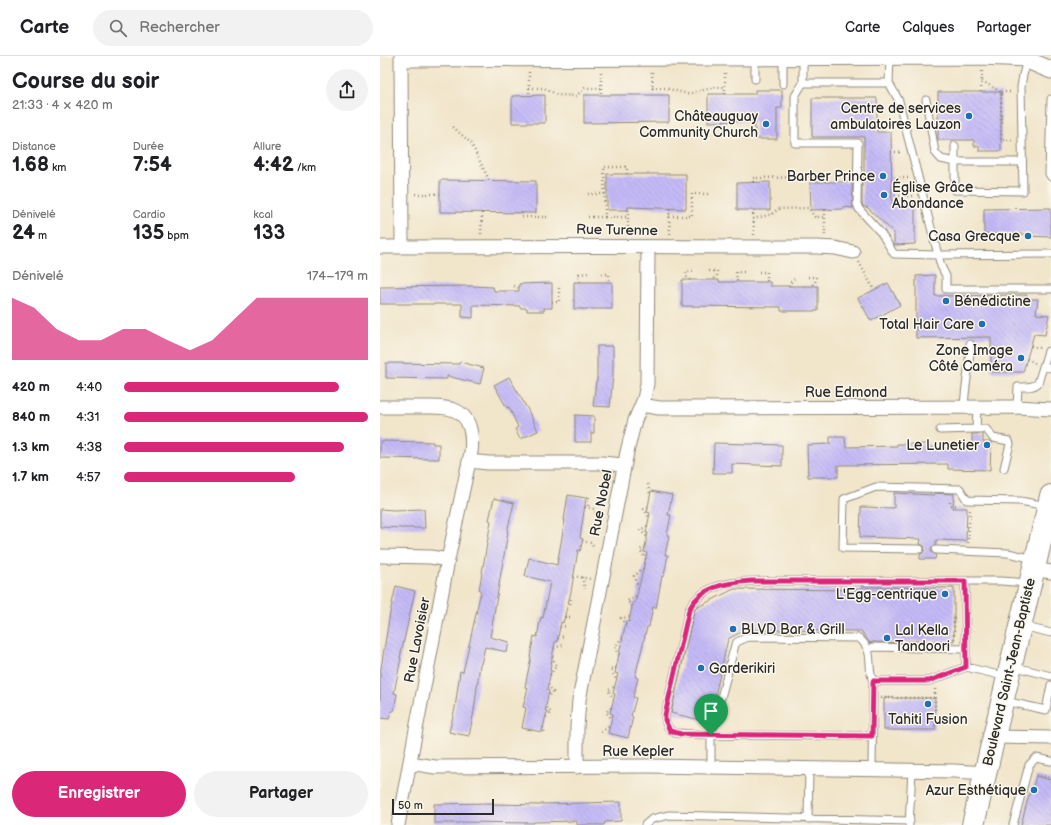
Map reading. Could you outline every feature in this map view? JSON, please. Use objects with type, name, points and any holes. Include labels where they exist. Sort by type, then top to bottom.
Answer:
[{"type":"highway","name":"Boulevard Saint-Jean-Baptiste","points":[[973,825],[1020,625],[1038,571],[1050,501]]},
{"type":"street","points":[[402,246],[401,58],[528,59],[566,57],[601,59],[992,57],[1051,63]]},
{"type":"street","points":[[1027,60],[1051,70]]},
{"type":"street","name":"Rue Turenne","points":[[380,247],[826,247],[853,252]]},
{"type":"street","name":"Rue Nobel","points":[[577,767],[579,700],[624,465],[632,430],[642,406],[647,384],[648,247]]},
{"type":"street","name":"Rue Edmond","points":[[642,406],[659,408],[1018,407],[1051,409]]},
{"type":"street","name":"Rue Lavoisier","points":[[380,407],[440,407],[454,409],[464,417],[471,429],[472,444],[470,461],[448,560],[398,825]]},
{"type":"street","points":[[470,461],[488,463],[601,463],[624,465]]},
{"type":"street","points":[[380,556],[431,557],[448,560]]},
{"type":"street","points":[[994,737],[1051,738]]},
{"type":"street","name":"Rue Kepler","points":[[410,763],[435,767],[711,767],[872,769],[986,773]]},
{"type":"lane","points":[[755,79],[762,57]]},
{"type":"lane","points":[[783,58],[783,84]]},
{"type":"lane","points":[[803,58],[804,84],[795,96],[795,143],[858,143],[857,204],[860,212],[881,233],[894,254],[1051,254]]},
{"type":"lane","points":[[890,58],[890,83],[898,101],[941,266],[946,276],[946,289],[1051,289]]},
{"type":"lane","points":[[955,146],[955,190],[1023,191],[1021,87],[1027,60]]},
{"type":"lane","points":[[804,84],[890,83]]},
{"type":"lane","points":[[1051,99],[1049,174],[1051,177]]},
{"type":"lane","points":[[926,100],[933,147],[941,159],[955,162],[1022,162]]},
{"type":"lane","points":[[970,344],[969,368],[965,391],[976,429]]},
{"type":"lane","points":[[1018,407],[1018,387],[1036,385],[1038,383],[1048,351]]},
{"type":"lane","points":[[1043,366],[1051,368]]},
{"type":"lane","points":[[940,430],[986,429],[993,438],[1009,441],[1010,444],[1004,468]]},
{"type":"lane","points":[[920,549],[843,548],[844,498],[876,487],[960,489],[967,500],[1050,501]]},
{"type":"lane","points":[[936,550],[1008,553],[1038,571]]},
{"type":"lane","points":[[872,736],[711,735],[675,733],[670,731],[665,720],[665,715],[689,610],[697,598],[704,592],[714,587],[751,581],[1001,581],[1038,571]]},
{"type":"lane","points":[[965,581],[966,667]]},
{"type":"lane","points":[[1020,625],[1051,633]]},
{"type":"lane","points":[[711,767],[711,735],[735,645],[742,640],[753,637],[859,638],[870,654],[870,675],[873,681],[872,769]]},
{"type":"lane","points":[[868,650],[873,647],[965,649]]},
{"type":"lane","points":[[873,681],[929,681],[966,667],[1051,676]]},
{"type":"lane","points":[[1002,700],[1046,710],[1051,685]]},
{"type":"lane","points":[[1013,825],[1029,765],[1036,758],[1051,761]]},
{"type":"lane","points":[[808,819],[809,769]]},
{"type":"lane","points":[[645,825],[652,819],[669,815],[909,823],[912,770]]},
{"type":"path","points":[[652,58],[653,95]]},
{"type":"path","points":[[725,58],[725,94]]},
{"type":"path","points":[[528,59],[529,96]]},
{"type":"path","points":[[601,59],[601,95]]},
{"type":"path","points":[[981,92],[982,68]]},
{"type":"path","points":[[982,81],[1001,92],[1001,140]]},
{"type":"path","points":[[652,88],[665,88],[688,94],[725,86]]},
{"type":"path","points":[[529,88],[544,88],[558,95],[576,96],[585,88],[601,88]]},
{"type":"path","points":[[453,127],[471,143],[489,180]]},
{"type":"path","points":[[605,217],[604,167],[627,167],[627,174]]},
{"type":"path","points":[[753,182],[753,178],[825,177],[826,182]]},
{"type":"path","points":[[891,178],[918,178]]},
{"type":"path","points":[[402,194],[440,194]]},
{"type":"path","points":[[588,194],[605,194]]},
{"type":"path","points":[[669,216],[692,216],[692,194],[710,194]]},
{"type":"path","points":[[892,196],[923,196]]},
{"type":"path","points":[[753,219],[762,218],[772,214],[778,209],[808,208],[815,217],[825,217]]},
{"type":"path","points":[[669,209],[670,247]]},
{"type":"path","points":[[626,246],[628,236],[628,210]]},
{"type":"path","points":[[753,210],[754,247]]},
{"type":"path","points":[[825,210],[826,247]]},
{"type":"path","points":[[481,246],[482,212]]},
{"type":"path","points":[[522,213],[522,217],[549,217]]},
{"type":"path","points":[[588,217],[628,217]]},
{"type":"path","points":[[853,252],[874,290]]},
{"type":"path","points":[[709,271],[717,271],[717,276],[712,280]]},
{"type":"path","points":[[690,280],[687,278],[686,272],[693,272]]},
{"type":"path","points":[[737,281],[736,272],[746,272]]},
{"type":"path","points":[[758,272],[767,272],[767,282]]},
{"type":"path","points":[[580,282],[579,274],[588,274]]},
{"type":"path","points":[[602,274],[609,274],[609,282]]},
{"type":"path","points":[[808,277],[816,277],[815,283],[810,286]]},
{"type":"path","points":[[790,286],[790,283],[794,279]]},
{"type":"path","points":[[514,286],[519,288]]},
{"type":"path","points":[[552,302],[559,302],[559,288]]},
{"type":"path","points":[[648,484],[650,495]]},
{"type":"path","points":[[586,496],[590,496],[586,507],[594,508],[597,515],[596,520]]},
{"type":"path","points":[[950,502],[950,505],[963,506]]},
{"type":"path","points":[[968,544],[970,506]]},
{"type":"path","points":[[648,507],[644,509],[649,518]]},
{"type":"path","points":[[597,515],[614,518]]},
{"type":"path","points":[[647,526],[640,530],[647,537]]},
{"type":"path","points":[[582,541],[594,545],[594,551]]},
{"type":"path","points":[[646,547],[640,550],[646,559]]},
{"type":"path","points":[[638,588],[634,576],[644,568]]},
{"type":"path","points":[[573,576],[602,581]]},
{"type":"path","points":[[582,577],[585,590]]},
{"type":"path","points":[[632,606],[627,600],[636,596]]},
{"type":"path","points":[[567,605],[570,606],[571,598]]},
{"type":"path","points":[[565,617],[570,617]]},
{"type":"path","points":[[626,625],[621,618],[630,617]]},
{"type":"path","points":[[560,627],[567,626]]},
{"type":"path","points":[[558,638],[564,636]]},
{"type":"path","points":[[619,655],[615,648],[618,642],[623,638]]},
{"type":"path","points":[[554,648],[562,645]]},
{"type":"path","points":[[550,675],[556,666],[552,656]]},
{"type":"path","points":[[616,668],[610,669],[616,679]]},
{"type":"path","points":[[548,686],[553,692],[548,696]]},
{"type":"path","points":[[614,687],[608,690],[614,699]]},
{"type":"path","points":[[884,698],[935,698],[935,728]]},
{"type":"path","points":[[546,706],[551,713],[546,717]]},
{"type":"path","points":[[611,708],[606,712],[611,718]]},
{"type":"path","points":[[601,732],[610,726]]},
{"type":"path","points":[[543,727],[545,734]]},
{"type":"building","points":[[755,90],[782,90],[782,108],[777,108],[777,139],[755,139],[755,121],[708,122],[708,94],[755,94]]},
{"type":"building","name":"Centre de services ambulatoires Lauzon","points":[[938,92],[1001,92],[1001,151],[979,151],[979,146],[974,146],[974,140],[938,140]]},
{"type":"building","points":[[545,95],[545,123],[512,123],[512,96]]},
{"type":"building","points":[[584,95],[669,95],[669,122],[584,123]]},
{"type":"building","points":[[812,98],[877,98],[877,132],[891,132],[892,204],[915,204],[915,244],[894,245],[894,233],[868,208],[863,206],[862,181],[864,181],[864,137],[812,137]]},
{"type":"building","points":[[607,174],[686,174],[686,209],[628,207],[628,210],[607,210]]},
{"type":"building","points":[[440,180],[536,181],[536,213],[440,212]]},
{"type":"building","points":[[770,182],[770,210],[737,210],[737,183]]},
{"type":"building","points":[[810,182],[852,182],[853,208],[844,207],[844,209],[811,210]]},
{"type":"building","points":[[1051,208],[1051,237],[1025,236],[1025,234],[984,234],[984,209]]},
{"type":"building","name":"Total Hair Care","points":[[935,275],[935,296],[1027,295],[1027,299],[1038,299],[1036,314],[1049,315],[1045,335],[1034,334],[1023,372],[991,372],[991,337],[916,338],[916,276]]},
{"type":"building","points":[[682,280],[770,282],[770,286],[818,286],[818,311],[781,311],[781,307],[682,306]]},
{"type":"building","points":[[574,282],[612,282],[612,309],[574,309]]},
{"type":"building","points":[[552,283],[552,308],[544,308],[544,311],[527,311],[527,308],[520,308],[520,306],[473,305],[473,318],[462,317],[462,304],[380,304],[380,287],[472,286],[493,287],[494,291],[519,291],[519,284]]},
{"type":"building","points":[[888,283],[900,305],[871,321],[858,298]]},
{"type":"building","points":[[597,346],[613,346],[613,374],[610,407],[593,406],[597,381]]},
{"type":"building","points":[[460,362],[484,368],[480,384],[447,376],[447,379],[386,378],[386,363],[459,364]]},
{"type":"building","points":[[509,377],[538,431],[520,439],[515,429],[518,427],[509,407],[507,408],[494,385]]},
{"type":"building","points":[[575,415],[594,416],[594,433],[591,433],[591,442],[575,442]]},
{"type":"building","points":[[972,434],[983,434],[983,442],[991,442],[990,470],[948,469],[948,464],[838,465],[838,477],[808,477],[807,445],[830,444],[830,437],[845,437],[846,447],[929,444],[929,448],[972,449]]},
{"type":"building","points":[[380,441],[433,442],[433,444],[439,444],[439,459],[380,458]]},
{"type":"building","points":[[714,443],[782,445],[782,466],[732,464],[732,473],[713,473]]},
{"type":"building","points":[[651,491],[672,495],[668,515],[671,515],[667,535],[669,536],[665,555],[668,555],[664,576],[662,576],[656,608],[653,607],[635,677],[638,678],[633,697],[636,698],[631,716],[633,717],[628,738],[608,733],[613,714],[610,713],[615,694],[613,693],[618,674],[615,673],[626,621],[629,622],[633,602],[635,603],[647,553],[644,552],[648,533],[646,533],[650,513],[647,512]]},
{"type":"building","points":[[894,493],[934,495],[934,493],[954,494],[953,508],[967,508],[966,541],[936,540],[936,545],[931,549],[932,553],[936,555],[935,559],[920,559],[920,554],[923,553],[925,549],[924,546],[920,544],[921,539],[860,537],[861,507],[894,508]]},
{"type":"building","points":[[568,495],[586,498],[580,538],[583,539],[580,551],[578,550],[571,592],[563,623],[561,622],[557,642],[555,642],[547,690],[549,691],[545,711],[547,711],[542,732],[522,728],[526,708],[523,707],[528,688],[525,687],[534,636],[537,637],[541,617],[543,618],[550,582],[525,576],[529,558],[557,565]]},
{"type":"building","points":[[494,498],[514,503],[507,532],[490,637],[509,642],[507,652],[485,647],[480,664],[469,736],[449,732],[455,708],[460,671],[463,672],[481,591],[479,590],[491,521],[489,520]]},
{"type":"building","points":[[380,509],[424,509],[425,528],[380,527]]},
{"type":"building","points":[[396,586],[415,591],[400,658],[394,693],[397,694],[394,711],[391,711],[389,719],[380,718],[380,674]]},
{"type":"building","points":[[861,587],[954,588],[954,641],[870,643],[861,631],[745,630],[728,639],[709,722],[671,713],[696,608],[734,589],[861,590]]},
{"type":"building","points":[[884,698],[935,698],[935,730],[884,730]]},
{"type":"building","points":[[1036,776],[1051,780],[1051,825],[1021,825],[1031,787],[1033,787]]},
{"type":"building","points":[[621,802],[621,821],[605,822],[604,825],[577,825],[577,821],[534,823],[434,823],[434,804],[493,803],[541,805]]},
{"type":"place","name":"Centre de services ambulatoires Lauzon","points":[[969,116]]},
{"type":"place","name":"Châteauguay Community Church","points":[[766,124]]},
{"type":"place","name":"Barber Prince","points":[[883,176]]},
{"type":"place","name":"Église Grâce Abondance","points":[[884,195]]},
{"type":"place","name":"Casa Grecque","points":[[1028,236]]},
{"type":"place","name":"Bénédictine","points":[[946,301]]},
{"type":"place","name":"Total Hair Care","points":[[982,324]]},
{"type":"place","name":"Zone Image Côté Caméra","points":[[1021,358]]},
{"type":"place","name":"Le Lunetier","points":[[987,445]]},
{"type":"place","name":"L'Egg-centrique","points":[[945,594]]},
{"type":"place","name":"BLVD Bar & Grill","points":[[733,629]]},
{"type":"place","name":"Lal Kella Tandoori","points":[[887,638]]},
{"type":"place","name":"Garderikiri","points":[[701,668]]},
{"type":"place","name":"Tahiti Fusion","points":[[928,704]]},
{"type":"place","name":"Azur Esthétique","points":[[1034,790]]},
{"type":"route","points":[[751,581],[965,581],[966,667],[929,681],[873,681],[872,736],[711,735],[675,733],[670,731],[665,720],[689,610],[697,598],[704,592],[714,587],[751,581]]}]
